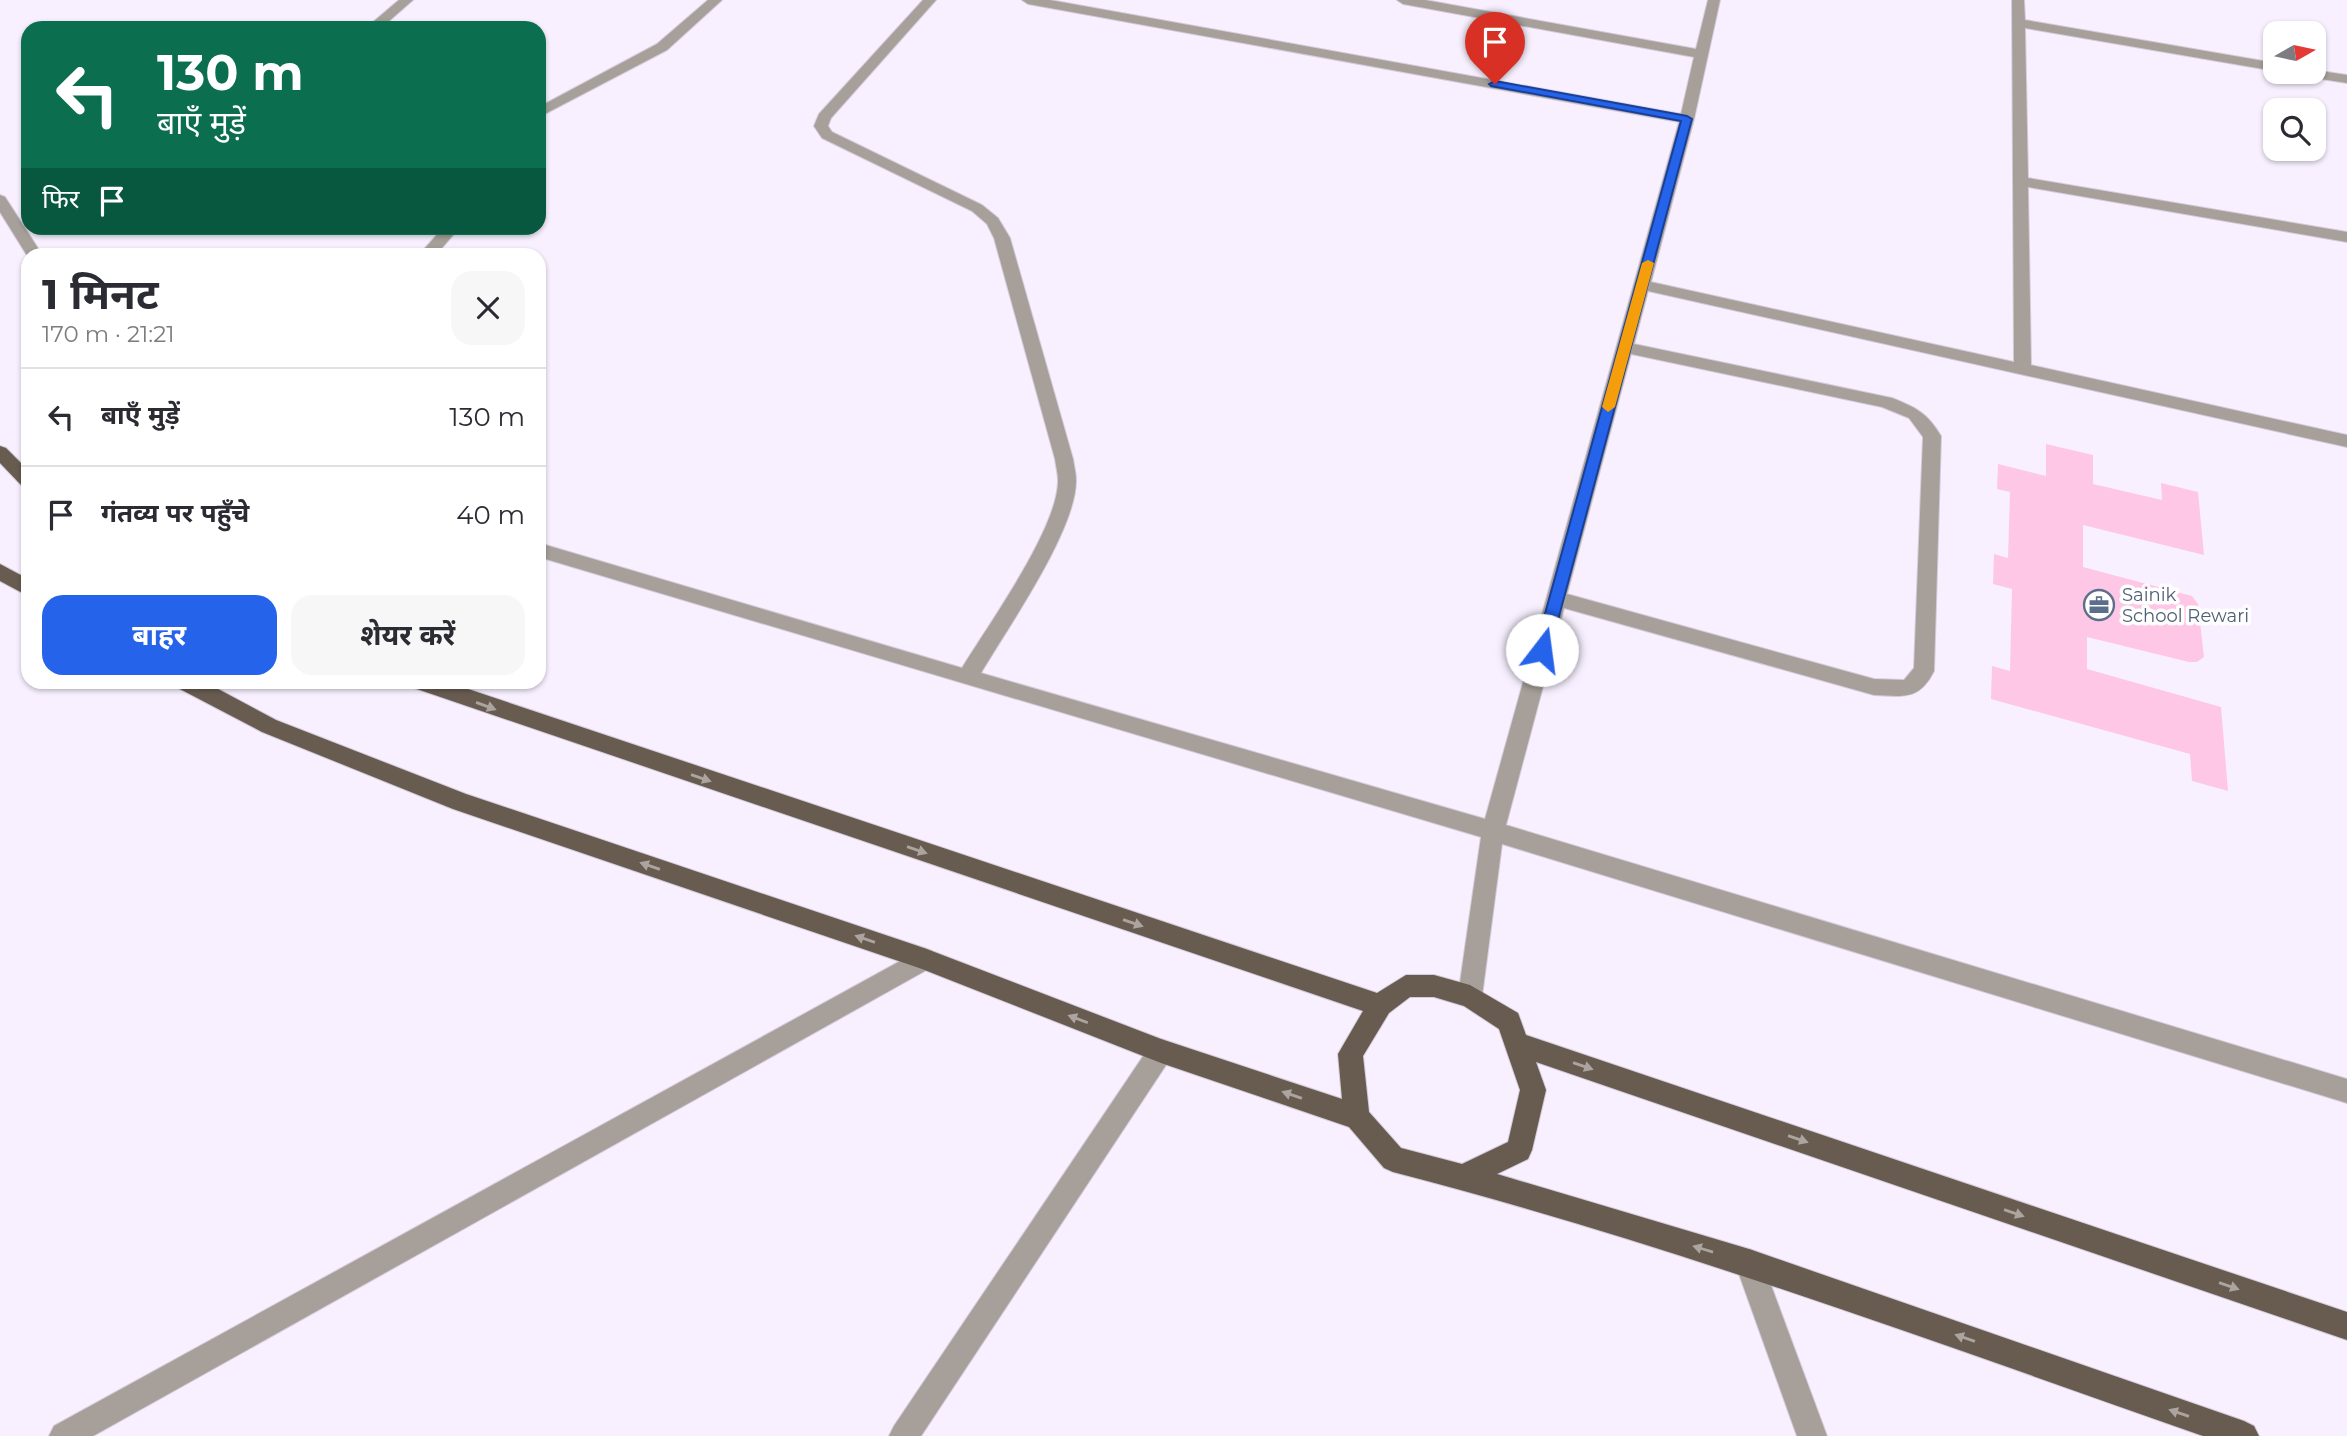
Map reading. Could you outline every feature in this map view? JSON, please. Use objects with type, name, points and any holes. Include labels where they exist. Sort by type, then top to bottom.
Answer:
[{"type":"main road","points":[[0,452],[21,474]]},
{"type":"main road","points":[[0,571],[21,584]]},
{"type":"main road","points":[[198,689],[269,726],[461,802],[924,959],[1161,1051],[1357,1117],[1393,1160],[1463,1177],[1749,1263],[2244,1436]]},
{"type":"main road","points":[[442,689],[1380,1005]]},
{"type":"main road","points":[[1357,1117],[1350,1054],[1380,1005],[1406,986],[1434,986],[1470,996],[1509,1021],[1533,1090],[1519,1150],[1463,1177]]},
{"type":"main road","points":[[1518,1044],[2347,1326]]},
{"type":"street","points":[[382,21],[407,0]]},
{"type":"street","points":[[546,109],[662,47],[716,0]]},
{"type":"street","points":[[930,0],[824,117],[821,126],[827,135],[977,208],[993,221],[1002,238],[1064,459],[1067,481],[1064,500],[1049,541],[967,678]]},
{"type":"street","points":[[1028,0],[1687,119]]},
{"type":"street","points":[[1403,0],[1702,54]]},
{"type":"street","points":[[1470,996],[1493,831],[1687,119],[1714,0]]},
{"type":"street","points":[[2018,0],[2023,370]]},
{"type":"street","points":[[2017,23],[2263,65]]},
{"type":"street","points":[[2326,76],[2347,79]]},
{"type":"street","points":[[2022,180],[2347,237]]},
{"type":"street","points":[[0,200],[21,234]]},
{"type":"street","points":[[1642,285],[2347,441]]},
{"type":"street","points":[[1556,598],[1874,687],[1909,688],[1924,671],[1932,436],[1915,414],[1886,402],[1625,347]]},
{"type":"street","points":[[546,552],[1493,831],[2347,1091]]},
{"type":"street","points":[[64,1436],[924,959]]},
{"type":"street","points":[[904,1436],[1161,1051]]},
{"type":"street","points":[[1749,1263],[1812,1436]]},
{"type":"building","points":[[2046,444],[2093,455],[2093,484],[2162,500],[2161,483],[2198,492],[2204,555],[2083,525],[2083,567],[2192,596],[2198,604],[2204,657],[2197,662],[2189,662],[2087,637],[2087,669],[2221,707],[2228,791],[2192,781],[2190,754],[1991,699],[1992,666],[2010,671],[2012,589],[1993,584],[1994,554],[2008,558],[2010,492],[1997,489],[1998,464],[2046,476]]},
{"type":"slow traffic","points":[[1608,407],[1648,263]]},
{"type":"place","name":"Sainik School Rewari","points":[[2099,605]]},
{"type":"route","points":[[1495,84],[1687,119],[1542,650]]}]
